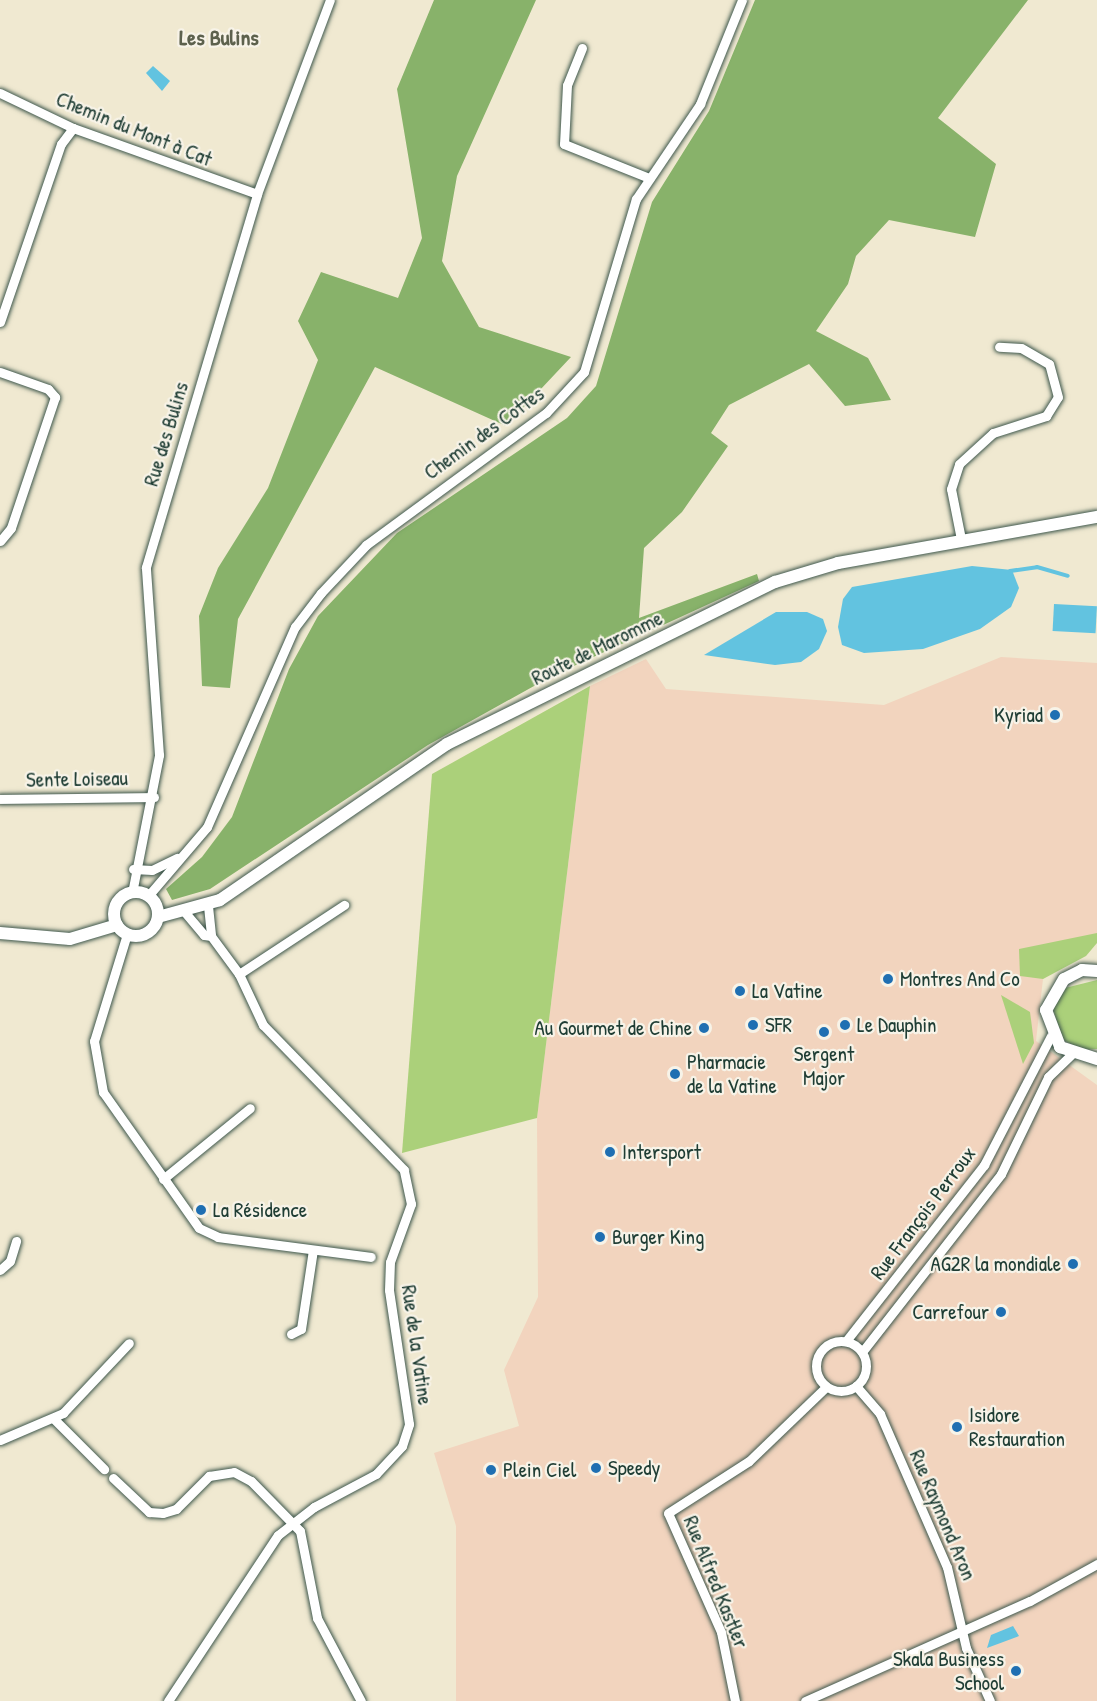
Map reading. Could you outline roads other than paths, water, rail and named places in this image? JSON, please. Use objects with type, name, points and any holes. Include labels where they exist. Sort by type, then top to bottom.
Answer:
[{"type":"street","name":"Rue des Bulins","points":[[132,893],[133,869],[154,797],[158,713],[144,576],[257,194],[330,0]]},
{"type":"street","name":"Chemin des Cottes","points":[[148,896],[207,827],[296,627],[321,593],[366,545],[546,413],[584,372],[636,199],[700,104],[742,0]]},
{"type":"street","points":[[582,48],[567,85],[564,144],[649,178]]},
{"type":"street","name":"Chemin du Mont à Cat","points":[[0,93],[73,128],[257,194]]},
{"type":"street","points":[[0,322],[61,144],[73,128]]},
{"type":"street","points":[[961,539],[951,489],[959,464],[993,433],[1046,417],[1058,397],[1049,364],[1021,348],[999,347]]},
{"type":"street","points":[[0,372],[43,387],[55,397],[11,528],[0,541]]},
{"type":"street","name":"Route de Maromme","points":[[158,917],[208,906],[447,744],[742,597],[825,566],[961,539],[1097,517]]},
{"type":"street","name":"Sente Loiseau","points":[[0,799],[154,797]]},
{"type":"street","name":"Chemin des Cottes","points":[[133,869],[152,870],[182,855]]},
{"type":"street","points":[[0,933],[70,939],[122,930],[147,933],[158,917],[148,896],[132,893],[116,905],[122,930],[99,1016],[98,1069],[113,1112],[206,1233],[371,1257]]},
{"type":"street","points":[[239,974],[344,905]]},
{"type":"street","name":"Rue de la Vatine","points":[[168,1701],[264,1554],[292,1522],[376,1474],[407,1435],[387,1262],[411,1204],[404,1170],[263,1025],[239,974],[212,936],[208,906]]},
{"type":"street","name":"Rue de la Vatine","points":[[185,912],[204,935],[212,936]]},
{"type":"street","points":[[1097,961],[1064,978],[1049,998],[1052,1036],[1071,1055],[1091,1059],[1097,1072]]},
{"type":"street","points":[[1082,970],[1097,971]]},
{"type":"street","name":"Rue François Perroux","points":[[846,1341],[973,1182],[1052,1036]]},
{"type":"street","name":"Rue François Perroux","points":[[862,1352],[1001,1174],[1048,1077],[1071,1055]]},
{"type":"street","points":[[163,1179],[250,1108]]},
{"type":"street","points":[[0,1270],[10,1261],[16,1241]]},
{"type":"street","points":[[291,1334],[301,1329],[313,1250]]},
{"type":"street","points":[[846,1341],[862,1352],[865,1373],[856,1386],[843,1391],[826,1387],[816,1374],[817,1356],[827,1344],[846,1341]]},
{"type":"street","points":[[0,1440],[54,1419],[129,1342]]},
{"type":"street","name":"Rue Raymond Aron","points":[[856,1386],[880,1414],[930,1526],[956,1588],[964,1631],[990,1701]]},
{"type":"street","name":"Rue Alfred Kastler","points":[[735,1701],[721,1632],[668,1513],[749,1461],[826,1387]]},
{"type":"street","points":[[54,1419],[104,1469]]},
{"type":"street","points":[[113,1478],[149,1512],[163,1513],[176,1509],[209,1476],[234,1472],[251,1481],[292,1522],[305,1548],[320,1625],[361,1701]]},
{"type":"street","points":[[805,1701],[964,1631],[1097,1564]]},
{"type":"water","points":[[153,66],[170,81],[162,91],[146,73]]},
{"type":"water","points":[[972,566],[1012,570],[1019,588],[1011,607],[980,629],[923,649],[864,653],[842,645],[838,627],[843,599],[852,587]]},
{"type":"water","points":[[1054,604],[1097,606],[1096,633],[1053,631]]},
{"type":"water","points":[[776,612],[807,612],[823,619],[827,631],[819,649],[801,662],[775,665],[704,655]]},
{"type":"water","points":[[1013,1626],[1019,1636],[987,1648],[991,1635]]},
{"type":"waterway","points":[[1010,571],[1037,567],[1068,576]]},
{"type":"place","name":"Kyriad","points":[[1055,715]]},
{"type":"place","name":"Montres And Co","points":[[888,979]]},
{"type":"place","name":"La Vatine","points":[[740,991]]},
{"type":"place","name":"SFR","points":[[753,1025]]},
{"type":"place","name":"Le Dauphin","points":[[845,1025]]},
{"type":"place","name":"Au Gourmet de Chine","points":[[704,1028]]},
{"type":"place","name":"Sergent Major","points":[[824,1032]]},
{"type":"place","name":"Pharmacie de la Vatine","points":[[675,1074]]},
{"type":"place","name":"Intersport","points":[[610,1152]]},
{"type":"place","name":"La Résidence","points":[[201,1210]]},
{"type":"place","name":"Burger King","points":[[600,1237]]},
{"type":"place","name":"AG2R la mondiale","points":[[1073,1264]]},
{"type":"place","name":"Carrefour","points":[[1001,1312]]},
{"type":"place","name":"Isidore Restauration","points":[[957,1427]]},
{"type":"place","name":"Speedy","points":[[596,1468]]},
{"type":"place","name":"Plein Ciel","points":[[491,1470]]},
{"type":"place","name":"Skala Business School","points":[[1016,1671]]},
{"type":"district","name":"Les Bulins","points":[[219,38]]}]
